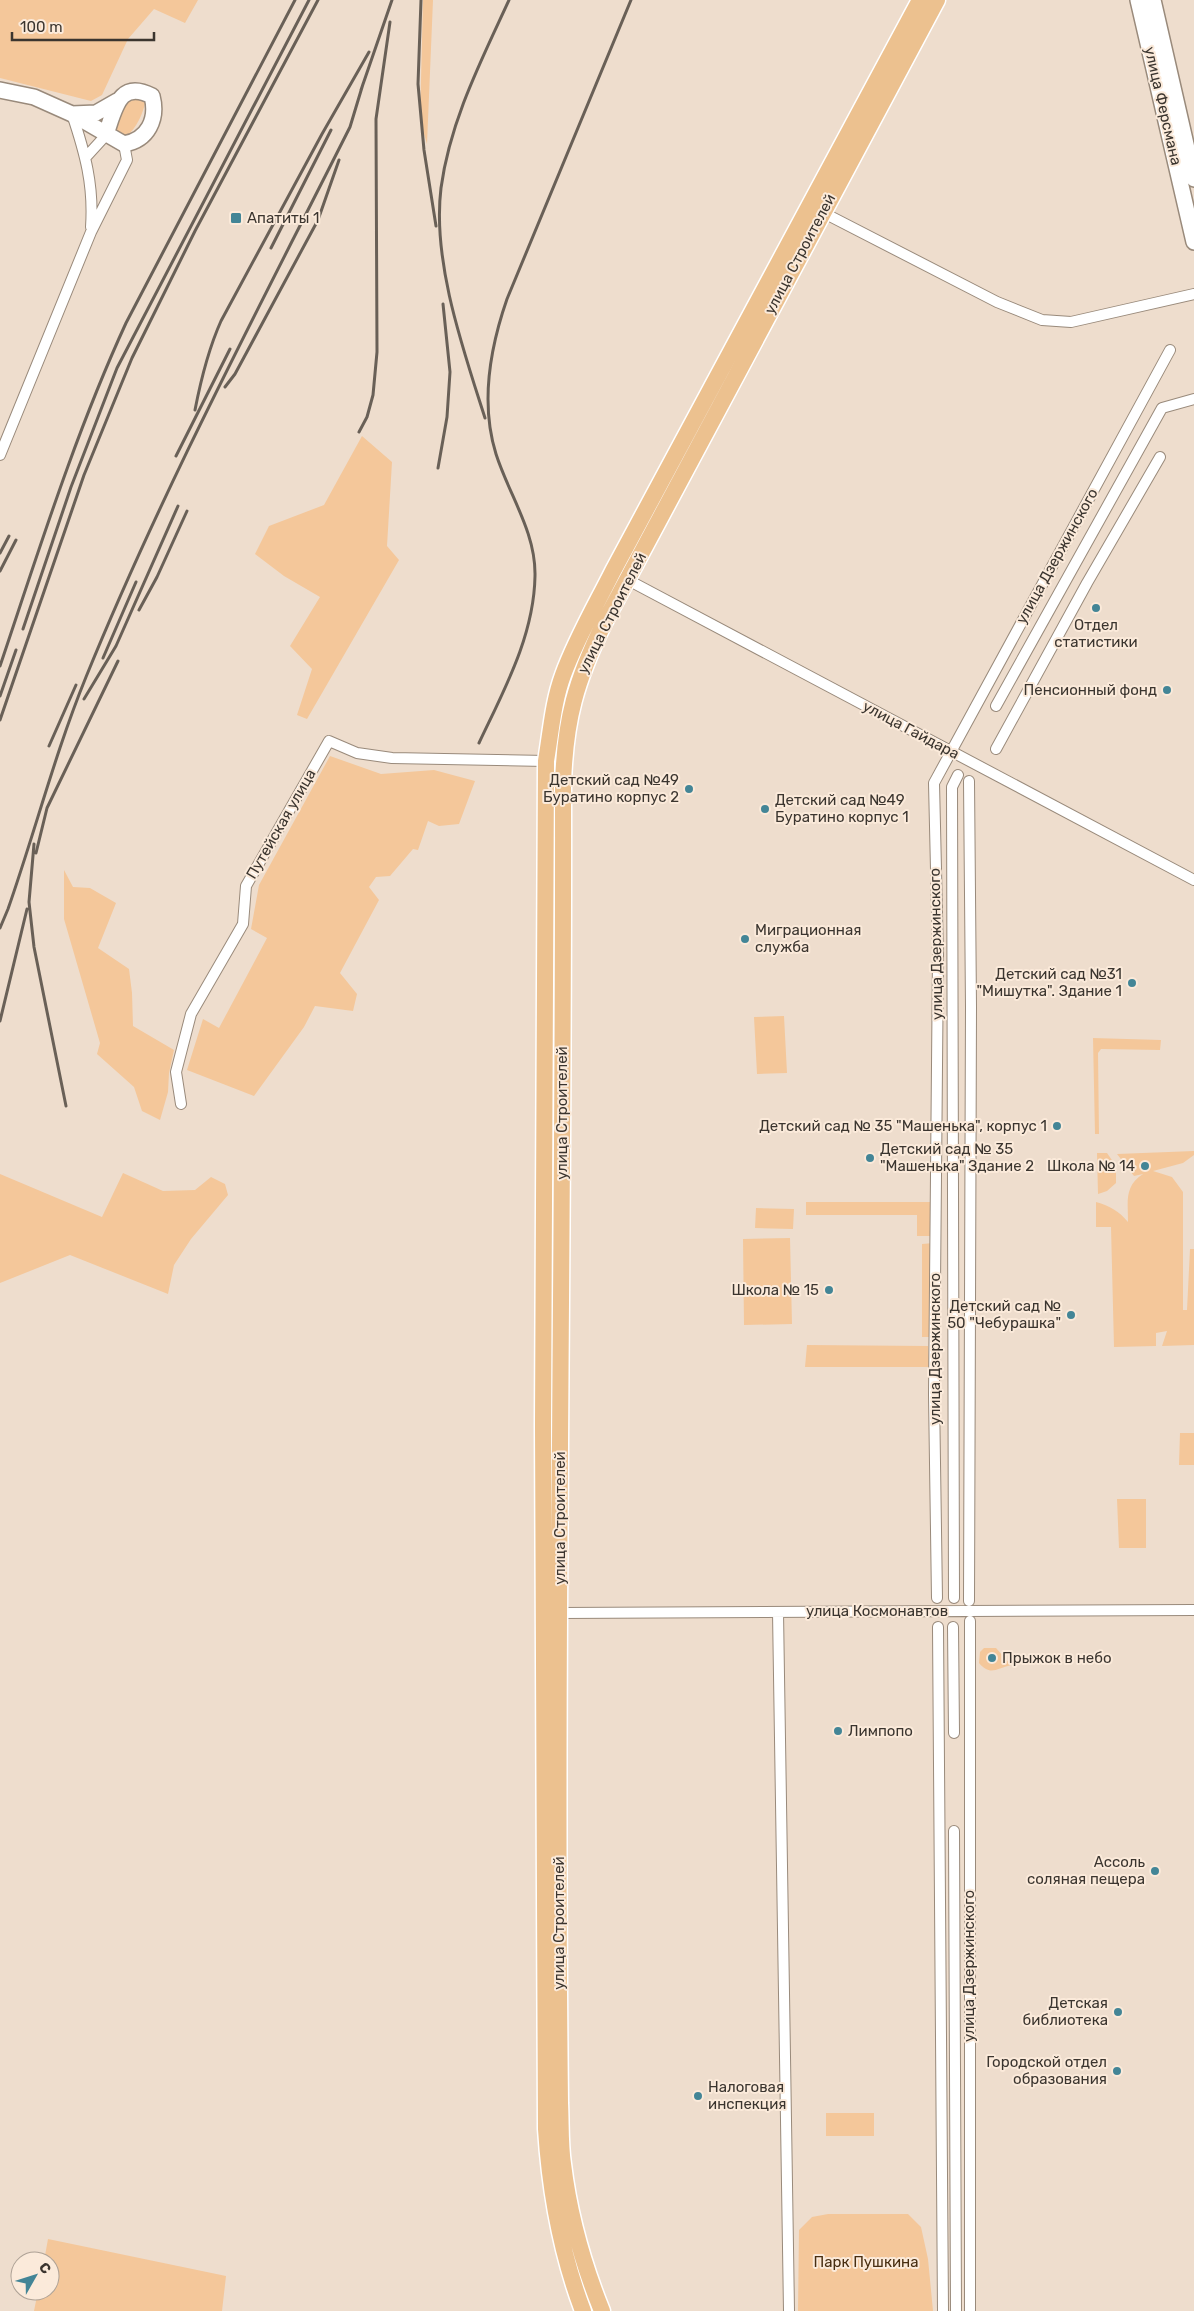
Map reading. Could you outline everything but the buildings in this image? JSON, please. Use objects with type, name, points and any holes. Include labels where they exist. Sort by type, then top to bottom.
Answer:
[{"type":"main road","name":"улица Строителей","points":[[583,2311],[563,2244],[548,2162],[546,2129],[552,1830],[560,1613],[564,756],[570,710],[584,666],[628,580],[706,417],[894,65],[919,11],[937,0]]},
{"type":"main road","name":"улица Строителей","points":[[602,2311],[584,2262],[574,2226],[562,2162],[543,1613],[546,1199],[546,761],[555,704],[563,675],[614,571],[706,417]]},
{"type":"main road","points":[[614,571],[628,580]]},
{"type":"main road","points":[[546,939],[563,940]]},
{"type":"main road","points":[[546,1199],[562,1200]]},
{"type":"main road","points":[[543,1613],[560,1613]]},
{"type":"street","name":"улица Ферсмана","points":[[1138,0],[1188,188],[1194,242]]},
{"type":"street","name":"улица Ферсмана","points":[[1153,0],[1194,179]]},
{"type":"street","points":[[0,90],[34,97],[72,114],[124,144],[136,142],[143,137],[153,119],[154,102],[152,96],[139,90],[128,92],[96,113],[72,114]]},
{"type":"street","points":[[86,157],[107,134],[117,101]]},
{"type":"street","points":[[72,114],[86,157],[92,208],[91,232]]},
{"type":"street","points":[[0,455],[91,232],[127,160],[124,144]]},
{"type":"street","points":[[816,209],[997,302],[1042,320],[1071,322],[1194,294]]},
{"type":"street","name":"улица Дзержинского","points":[[937,1598],[934,1395],[938,956],[934,783],[1170,350]]},
{"type":"street","name":"улица Дзержинского","points":[[996,706],[1162,408],[1194,399]]},
{"type":"street","points":[[996,749],[1087,583],[1160,457]]},
{"type":"street","name":"улица Гайдара","points":[[628,580],[1194,880]]},
{"type":"street","name":"Путейская улица","points":[[181,1104],[176,1072],[191,1014],[243,924],[246,886],[329,741],[357,753],[392,758],[546,761]]},
{"type":"street","name":"улица Дзержинского","points":[[954,1598],[952,787],[958,775]]},
{"type":"street","points":[[969,781],[971,998],[969,1601]]},
{"type":"street","name":"улица Космонавтов","points":[[560,1613],[1194,1610]]},
{"type":"street","points":[[778,1612],[789,2311]]},
{"type":"street","name":"улица Дзержинского","points":[[970,1621],[970,2311]]},
{"type":"street","name":"улица Дзержинского","points":[[938,1627],[943,2311]]},
{"type":"street","points":[[953,1627],[954,1733]]},
{"type":"street","name":"улица Дзержинского","points":[[954,1831],[956,2311]]},
{"type":"green space","points":[[0,0],[198,0],[185,23],[154,9],[128,39],[102,95],[91,101],[0,78]]},
{"type":"green space","points":[[423,0],[433,0],[427,144],[420,120]]},
{"type":"green space","points":[[129,96],[146,99],[139,120],[126,137],[119,135],[114,129]]},
{"type":"green space","points":[[362,436],[392,462],[387,546],[399,560],[307,719],[297,715],[312,669],[290,646],[320,597],[284,576],[255,554],[269,526],[324,505]]},
{"type":"green space","points":[[330,756],[381,774],[434,770],[475,781],[459,824],[439,826],[428,821],[418,850],[413,849],[390,876],[376,877],[369,887],[379,900],[340,973],[357,994],[353,1011],[315,1006],[304,1027],[254,1096],[187,1070],[203,1019],[219,1028],[267,938],[251,929],[259,885]]},
{"type":"green space","points":[[64,870],[73,887],[90,888],[116,903],[98,948],[129,969],[133,1026],[174,1050],[169,1073],[168,1092],[160,1120],[142,1111],[134,1087],[97,1054],[100,1043],[64,919]]},
{"type":"green space","points":[[784,1016],[787,1073],[757,1074],[754,1017]]},
{"type":"green space","points":[[1093,1038],[1161,1040],[1160,1050],[1101,1049],[1098,1053],[1099,1134],[1095,1134]]},
{"type":"green space","points":[[1194,1151],[1194,1155],[1183,1163],[1153,1171],[1172,1177],[1183,1192],[1183,1310],[1187,1310],[1190,1249],[1194,1249],[1194,1345],[1162,1346],[1167,1331],[1156,1333],[1156,1346],[1114,1347],[1111,1227],[1096,1227],[1096,1202],[1114,1209],[1128,1222],[1128,1195],[1133,1184],[1143,1174],[1134,1176],[1117,1154]]},
{"type":"green space","points":[[1097,1153],[1107,1153],[1116,1166],[1116,1183],[1107,1191],[1098,1194]]},
{"type":"green space","points":[[123,1173],[163,1191],[195,1190],[211,1177],[225,1184],[228,1195],[191,1239],[174,1265],[168,1294],[70,1255],[0,1283],[0,1174],[102,1217]]},
{"type":"green space","points":[[806,1202],[933,1202],[933,1236],[917,1236],[917,1215],[806,1215]]},
{"type":"green space","points":[[756,1208],[794,1209],[793,1229],[755,1228]]},
{"type":"green space","points":[[790,1238],[792,1324],[744,1325],[743,1239]]},
{"type":"green space","points":[[934,1243],[934,1337],[922,1337],[922,1244]]},
{"type":"green space","points":[[807,1345],[928,1346],[929,1367],[805,1367]]},
{"type":"green space","points":[[1180,1433],[1194,1433],[1194,1465],[1179,1465]]},
{"type":"green space","points":[[1117,1499],[1146,1499],[1146,1548],[1119,1548]]},
{"type":"green space","name":"Прыжок в небо","points":[[984,1648],[996,1648],[1011,1665],[994,1670],[983,1667],[979,1663],[980,1652]]},
{"type":"green space","points":[[826,2113],[874,2113],[874,2136],[826,2136]]},
{"type":"green space","name":"Парк Пушкина","points":[[828,2214],[908,2214],[921,2227],[928,2259],[933,2311],[798,2311],[799,2230],[812,2217]]},
{"type":"green space","points":[[48,2239],[226,2276],[222,2311],[34,2311],[36,2301],[60,2301],[60,2251],[46,2251]]},
{"type":"railway","points":[[0,666],[74,450],[126,323],[295,0]]},
{"type":"railway","points":[[23,629],[71,487],[117,368],[309,0]]},
{"type":"railway","points":[[0,720],[84,475],[132,358],[195,231],[318,0]]},
{"type":"railway","points":[[361,90],[392,0]]},
{"type":"railway","points":[[421,0],[418,84],[424,150],[436,226]]},
{"type":"railway","points":[[485,418],[451,304],[445,275],[439,216],[441,188],[451,139],[468,92],[509,0]]},
{"type":"railway","points":[[479,743],[516,662],[529,620],[535,576],[534,560],[527,529],[501,469],[491,435],[488,395],[492,356],[507,299],[631,0]]},
{"type":"railway","points":[[359,432],[367,417],[373,395],[377,352],[376,119],[390,22]]},
{"type":"railway","points":[[195,410],[205,365],[221,321],[322,134],[369,52]]},
{"type":"railway","points":[[0,928],[18,880],[75,706],[116,607],[179,468],[350,127],[363,84]]},
{"type":"railway","points":[[271,248],[331,130]]},
{"type":"railway","points":[[225,387],[235,374],[318,220],[339,160]]},
{"type":"railway","points":[[438,468],[447,417],[450,372],[443,304]]},
{"type":"railway","points":[[176,456],[230,349]]},
{"type":"railway","points":[[84,699],[116,646],[178,506]]},
{"type":"railway","points":[[139,610],[157,577],[187,511]]},
{"type":"railway","points":[[0,553],[9,536]]},
{"type":"railway","points":[[0,571],[16,540]]},
{"type":"railway","points":[[103,658],[136,582]]},
{"type":"railway","points":[[0,696],[16,650]]},
{"type":"railway","points":[[36,853],[47,808],[118,661]]},
{"type":"railway","points":[[49,746],[76,685]]},
{"type":"railway","points":[[34,844],[29,902],[34,947],[66,1106]]},
{"type":"railway","points":[[0,1021],[27,909]]},
{"type":"place","name":"Апатиты 1","points":[[236,218]]},
{"type":"place","name":"Отдел статистики","points":[[1096,608]]},
{"type":"place","name":"Пенсионный фонд","points":[[1167,690]]},
{"type":"place","name":"Детский сад №49 Буратино корпус 2","points":[[689,789]]},
{"type":"place","name":"Детский сад №49 Буратино корпус 1","points":[[765,809]]},
{"type":"place","name":"Миграционная служба","points":[[745,939]]},
{"type":"place","name":"Детский сад №31 \"Мишутка\". Здание 1","points":[[1132,983]]},
{"type":"place","name":"Детский сад № 35 \"Машенька\", корпус 1","points":[[1057,1126]]},
{"type":"place","name":"Детский сад № 35 \"Машенька\" Здание 2","points":[[870,1158]]},
{"type":"place","name":"Школа № 14","points":[[1145,1166]]},
{"type":"place","name":"Школа № 15","points":[[829,1290]]},
{"type":"place","name":"Детский сад № 50 \"Чебурашка\"","points":[[1071,1315]]},
{"type":"place","name":"Прыжок в небо","points":[[992,1658]]},
{"type":"place","name":"Лимпопо","points":[[838,1731]]},
{"type":"place","name":"Ассоль соляная пещера","points":[[1155,1871]]},
{"type":"place","name":"Детская библиотека","points":[[1118,2012]]},
{"type":"place","name":"Городской отдел образования","points":[[1117,2071]]},
{"type":"place","name":"Налоговая инспекция","points":[[698,2096]]}]
